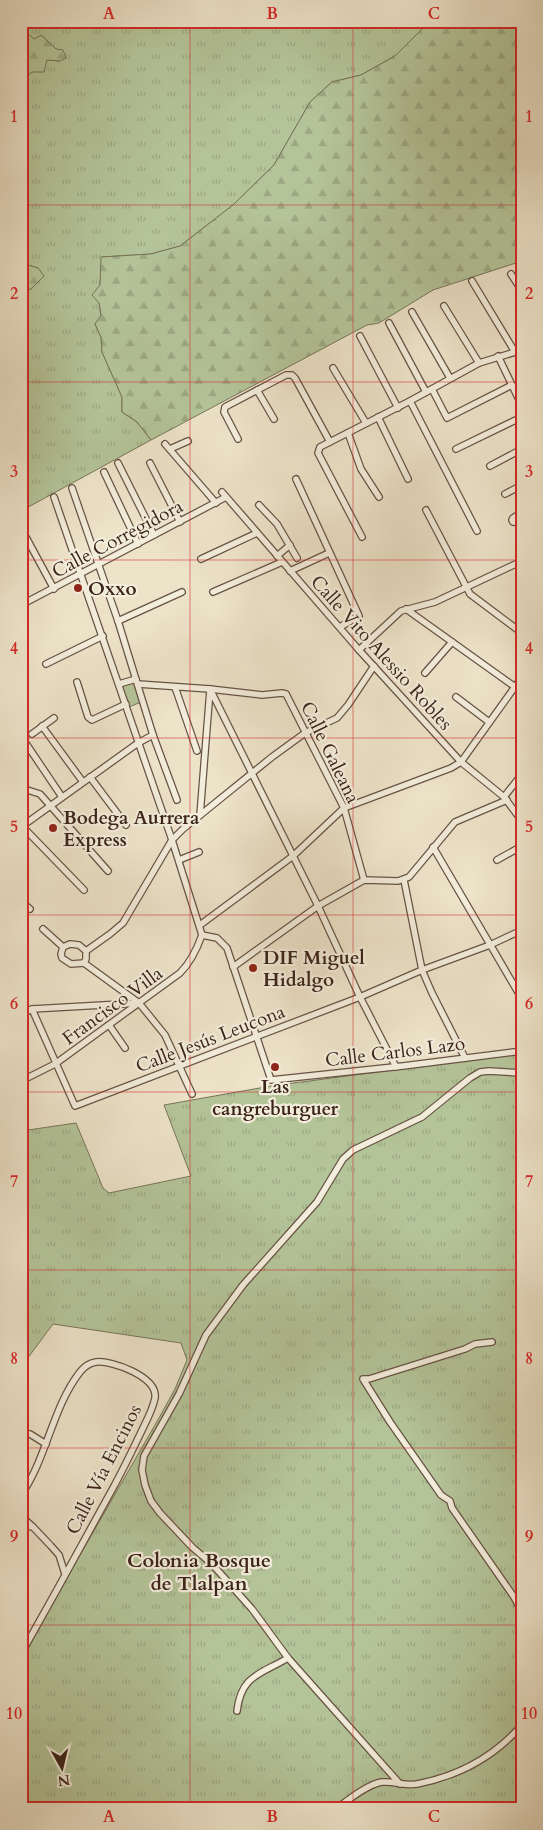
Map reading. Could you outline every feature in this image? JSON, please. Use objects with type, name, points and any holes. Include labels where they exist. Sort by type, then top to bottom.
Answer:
[{"type":"street","points":[[511,274],[522,292]]},
{"type":"street","points":[[472,281],[515,352]]},
{"type":"street","points":[[444,306],[479,363]]},
{"type":"street","points":[[412,312],[450,378]]},
{"type":"street","points":[[390,323],[447,418],[512,385]]},
{"type":"street","points":[[360,336],[398,408]]},
{"type":"street","points":[[362,537],[318,453],[320,447],[398,408],[479,363],[522,350]]},
{"type":"street","points":[[498,356],[522,406]]},
{"type":"street","points":[[333,368],[366,423]]},
{"type":"street","points":[[238,439],[224,412],[225,407],[286,375],[292,375],[330,442]]},
{"type":"street","points":[[257,390],[274,419]]},
{"type":"street","points":[[410,401],[477,532]]},
{"type":"street","points":[[378,417],[408,479]]},
{"type":"street","points":[[456,449],[522,417]]},
{"type":"street","points":[[348,433],[361,469],[379,497]]},
{"type":"street","points":[[170,449],[188,441]]},
{"type":"street","points":[[166,444],[216,503]]},
{"type":"street","points":[[490,466],[522,449]]},
{"type":"street","points":[[118,463],[154,535]]},
{"type":"street","points":[[150,463],[180,522]]},
{"type":"street","points":[[104,472],[138,544]]},
{"type":"street","points":[[296,479],[359,616],[340,627]]},
{"type":"street","points":[[505,494],[522,485]]},
{"type":"street","points":[[72,488],[118,621],[153,735],[177,800]]},
{"type":"street","name":"Calle Corregidora","points":[[21,605],[216,503],[224,495]]},
{"type":"street","name":"Calle Vito Alessio Robles","points":[[224,495],[359,650],[461,762],[505,799],[521,817]]},
{"type":"street","points":[[54,497],[179,860],[202,935],[217,938],[228,948],[257,1036]]},
{"type":"street","points":[[259,505],[277,524],[297,558]]},
{"type":"street","points":[[426,510],[471,595],[522,633]]},
{"type":"street","points":[[522,512],[512,520],[522,523]]},
{"type":"street","points":[[21,528],[54,589]]},
{"type":"street","points":[[201,559],[257,533]]},
{"type":"street","points":[[277,556],[290,545]]},
{"type":"street","points":[[290,571],[329,553]]},
{"type":"street","points":[[213,592],[282,562]]},
{"type":"street","points":[[359,650],[401,611],[435,602],[520,564]]},
{"type":"street","points":[[118,621],[182,592]]},
{"type":"street","points":[[406,609],[522,692]]},
{"type":"street","points":[[46,664],[103,636]]},
{"type":"street","points":[[425,673],[452,642]]},
{"type":"street","points":[[86,951],[123,923],[172,840],[200,814],[251,773],[305,734],[337,718],[348,706],[374,666]]},
{"type":"street","points":[[200,925],[293,856],[344,808],[451,768],[461,762],[522,676]]},
{"type":"street","points":[[119,684],[137,681]]},
{"type":"street","name":"Calle Galeana","points":[[137,681],[174,687],[210,689],[256,695],[286,694],[344,808],[364,880]]},
{"type":"street","points":[[77,682],[88,717],[92,720],[126,704]]},
{"type":"street","points":[[174,687],[197,752]]},
{"type":"street","points":[[210,689],[318,906],[360,998],[396,1067]]},
{"type":"street","points":[[200,814],[210,689]]},
{"type":"street","points":[[456,697],[489,722]]},
{"type":"street","points":[[32,734],[54,718]]},
{"type":"street","points":[[42,726],[83,782]]},
{"type":"street","points":[[84,890],[22,826],[138,743],[153,735]]},
{"type":"street","points":[[25,742],[62,797]]},
{"type":"street","points":[[233,967],[318,906],[364,880],[392,882],[404,880],[455,822],[505,799],[522,774]]},
{"type":"street","points":[[90,777],[126,825]]},
{"type":"street","points":[[21,788],[39,792],[108,871]]},
{"type":"street","points":[[497,860],[522,846]]},
{"type":"street","points":[[433,847],[522,999]]},
{"type":"street","points":[[179,860],[199,852]]},
{"type":"street","points":[[404,880],[422,970],[465,1058]]},
{"type":"street","points":[[21,902],[30,909]]},
{"type":"street","points":[[43,929],[63,947]]},
{"type":"street","name":"Calle Jesús Leucona","points":[[55,1064],[75,1106],[360,998],[422,970],[490,945],[522,930]]},
{"type":"street","name":"Francisco Villa","points":[[21,1081],[55,1064],[180,973],[194,954],[202,935]]},
{"type":"street","points":[[63,947],[70,944],[79,945],[86,951],[84,963]]},
{"type":"street","points":[[63,947],[61,954],[64,961],[75,964],[84,963],[139,1003],[165,1035],[192,1094]]},
{"type":"street","points":[[21,1015],[32,1009],[139,1003]]},
{"type":"street","points":[[32,1009],[55,1064]]},
{"type":"street","points":[[109,1025],[125,1048]]},
{"type":"street","name":"Calle Carlos Lazo","points":[[257,1036],[272,1080],[396,1067],[522,1050]]},
{"type":"street","points":[[400,1784],[288,1658],[252,1610],[212,1564],[192,1547],[160,1513],[151,1501],[145,1485],[142,1470],[144,1456],[179,1394],[206,1335],[243,1285],[317,1202],[343,1159],[353,1150],[422,1117],[464,1082],[480,1072],[522,1073]]},
{"type":"street","points":[[492,1342],[475,1344],[369,1379],[363,1379],[390,1422],[441,1495],[450,1501],[452,1508],[514,1597],[522,1612]]},
{"type":"street","name":"Calle Vía Encinos","points":[[21,1654],[130,1457],[155,1398],[153,1386],[140,1376],[112,1364],[95,1362],[87,1364],[80,1371],[66,1396],[46,1444]]},
{"type":"street","points":[[21,1433],[30,1434],[46,1444],[34,1474],[21,1495]]},
{"type":"street","points":[[21,1516],[59,1555],[65,1574]]},
{"type":"street","points":[[21,1525],[33,1527]]},
{"type":"street","points":[[237,1711],[242,1688],[252,1677],[288,1658]]},
{"type":"street","points":[[336,1809],[349,1799],[382,1782],[416,1784],[436,1779],[476,1763],[490,1755],[522,1725]]},
{"type":"green space","points":[[21,21],[496,21],[492,26],[461,24],[426,25],[395,56],[361,75],[332,82],[310,102],[274,165],[233,205],[180,246],[151,254],[102,257],[99,303],[101,316],[95,324],[101,337],[102,352],[122,397],[122,412],[137,422],[151,440],[21,511],[21,292],[31,289],[38,268],[21,263],[21,81],[47,60],[60,61],[56,49],[41,35],[34,40],[27,33],[25,24],[21,27]]},
{"type":"green space","points":[[496,21],[522,21],[522,261],[433,290],[379,323],[367,325],[151,440],[137,422],[122,412],[122,397],[102,352],[101,337],[95,324],[101,315],[99,303],[92,295],[100,285],[101,257],[151,254],[180,246],[233,205],[274,165],[310,102],[332,82],[361,75],[395,56],[426,25],[461,24],[492,26]]},
{"type":"green space","points":[[26,24],[27,33],[34,39],[41,35],[56,49],[63,50],[66,58],[60,61],[47,60],[44,72],[32,72],[21,81],[21,27]]},
{"type":"green space","points":[[21,263],[38,268],[44,276],[31,289],[21,292]]},
{"type":"green space","points":[[134,682],[141,702],[129,707],[121,686]]},
{"type":"green space","points":[[522,1053],[522,1809],[21,1809],[21,1657],[159,1418],[175,1389],[187,1360],[181,1343],[53,1324],[21,1367],[21,1131],[76,1123],[103,1188],[109,1193],[191,1176],[164,1105],[271,1086]]},
{"type":"place","name":"Oxxo","points":[[78,588]]},
{"type":"place","name":"Bodega Aurrera Express","points":[[53,828]]},
{"type":"place","name":"DIF Miguel Hidalgo","points":[[253,968]]},
{"type":"place","name":"Las cangreburguer","points":[[275,1067]]},
{"type":"district","name":"Colonia Bosque de Tlalpan","points":[[199,1572]]}]
